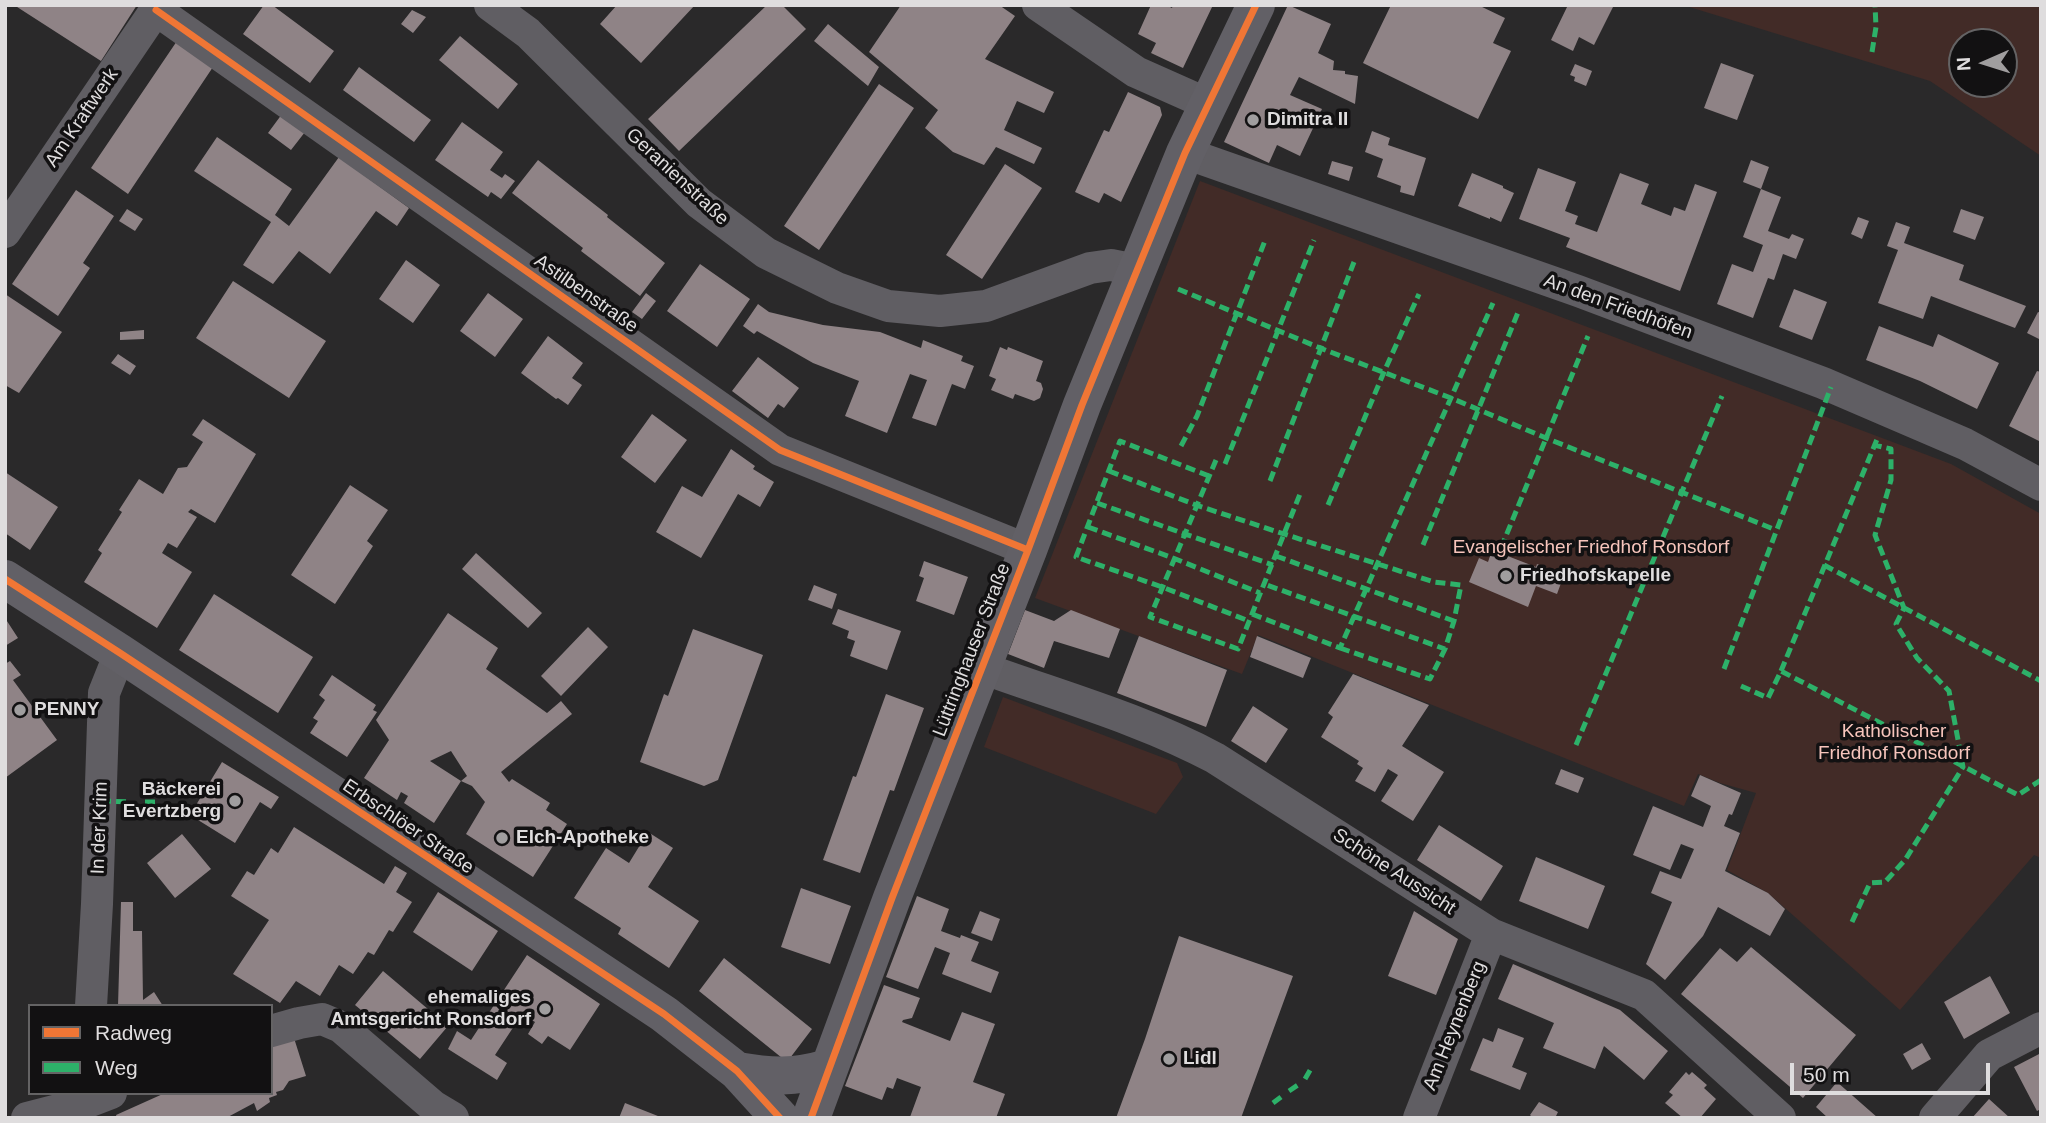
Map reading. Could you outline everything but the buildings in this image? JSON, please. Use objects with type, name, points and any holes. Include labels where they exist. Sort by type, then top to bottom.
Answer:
[{"type":"main road","name":"Lüttringhauser Straße","points":[[811,1118],[1082,405],[1185,153],[1256,5]]},
{"type":"main road","name":"Erbschlöer Straße","points":[[5,579],[664,1014],[737,1070],[780,1118]]},
{"type":"main road","points":[[737,1070],[769,1076],[789,1076],[828,1068]]},
{"type":"street","name":"Geranienstraße","points":[[490,5],[528,33],[699,203],[766,253],[837,288],[888,306],[940,311],[986,306],[1090,268],[1111,265],[1136,270]]},
{"type":"street","points":[[1038,5],[1136,72],[1208,104]]},
{"type":"street","name":"Am Kraftwerk","points":[[5,232],[157,8]]},
{"type":"street","name":"Astilbenstraße","points":[[157,8],[780,450],[1028,550]]},
{"type":"street","name":"An den Friedhöfen","points":[[1185,153],[1578,291],[1823,383],[1965,444],[2041,485]]},
{"type":"street","name":"In der Krim","points":[[91,1004],[104,693],[120,653]]},
{"type":"street","name":"Schöne Aussicht","points":[[982,668],[1161,732],[1190,745],[1215,758],[1491,934],[1644,995],[1780,1118]]},
{"type":"street","name":"Am Heynenberg","points":[[1419,1118],[1491,934]]},
{"type":"street","points":[[273,1030],[322,1019],[341,1027],[433,1106],[453,1118]]},
{"type":"street","points":[[1935,1118],[1989,1055],[2041,1028]]},
{"type":"street","points":[[27,1118],[82,1103]]},
{"type":"green space","points":[[1683,5],[2041,5],[2041,156],[1955,98],[2018,98],[2018,28],[1948,28],[1948,93],[1930,81]]},
{"type":"green space","name":"Evangelischer Friedhof Ronsdorf","points":[[1200,181],[1951,464],[2041,514],[2041,858],[2034,855],[1900,1010],[1768,893],[1727,870],[1756,793],[1698,774],[1684,806],[1258,635],[1242,674],[1035,598]]},
{"type":"green space","points":[[1003,697],[1177,763],[1183,777],[1156,814],[984,747]]},
{"type":"marked path","points":[[1872,52],[1876,27],[1875,5]]},
{"type":"marked path","points":[[1181,446],[1197,416],[1266,238]]},
{"type":"marked path","points":[[1225,464],[1314,240]]},
{"type":"marked path","points":[[1270,481],[1354,262]]},
{"type":"marked path","points":[[1178,289],[1776,530]]},
{"type":"marked path","points":[[1328,505],[1419,294]]},
{"type":"marked path","points":[[1252,614],[1340,648],[1493,303]]},
{"type":"marked path","points":[[1423,545],[1519,310]]},
{"type":"marked path","points":[[1501,548],[1588,336]]},
{"type":"marked path","points":[[1724,669],[1831,387]]},
{"type":"marked path","points":[[1576,745],[1722,396]]},
{"type":"marked path","points":[[1781,671],[1878,437]]},
{"type":"marked path","points":[[1209,476],[1120,441],[1076,557],[1249,621]]},
{"type":"marked path","points":[[1852,922],[1870,883],[1885,882],[1905,860],[1963,767],[1949,691],[1917,658],[1896,624],[1904,608],[1875,535],[1891,480],[1891,449],[1874,445]]},
{"type":"marked path","points":[[1216,460],[1150,617],[1238,649],[1300,494]]},
{"type":"marked path","points":[[1109,471],[1196,505],[1284,534],[1434,582],[1461,585],[1445,649],[1264,584]]},
{"type":"marked path","points":[[1097,503],[1273,565]]},
{"type":"marked path","points":[[1088,527],[1260,593]]},
{"type":"marked path","points":[[1276,556],[1454,621]]},
{"type":"marked path","points":[[1824,565],[2041,681]]},
{"type":"marked path","points":[[1340,648],[1430,679],[1445,649]]},
{"type":"marked path","points":[[1741,686],[1768,698],[1781,671],[2018,795],[2041,780]]},
{"type":"marked path","points":[[101,801],[130,802]]},
{"type":"marked path","points":[[145,802],[160,802]]},
{"type":"marked path","points":[[1305,1079],[1312,1067]]},
{"type":"marked path","points":[[1289,1091],[1301,1083]]},
{"type":"marked path","points":[[1273,1103],[1285,1094]]},
{"type":"cycle path","points":[[811,1118],[892,898],[1082,405],[1185,153],[1256,5]]},
{"type":"cycle path","points":[[156,10],[780,450],[1028,550]]},
{"type":"cycle path","points":[[5,579],[664,1014],[737,1071],[780,1118]]},
{"type":"place","name":"Dimitra II","points":[[1253,120]]},
{"type":"place","name":"Friedhofskapelle","points":[[1506,576]]},
{"type":"place","name":"PENNY","points":[[20,710]]},
{"type":"place","name":"Bäckerei Evertzberg","points":[[235,801]]},
{"type":"place","name":"Elch-Apotheke","points":[[502,838]]},
{"type":"place","name":"ehemaliges Amtsgericht Ronsdorf","points":[[545,1009]]},
{"type":"place","name":"Lidl","points":[[1169,1059]]},
{"type":"park label","name":"Katholischer Friedhof Ronsdorf","points":[[1894,743]]}]
